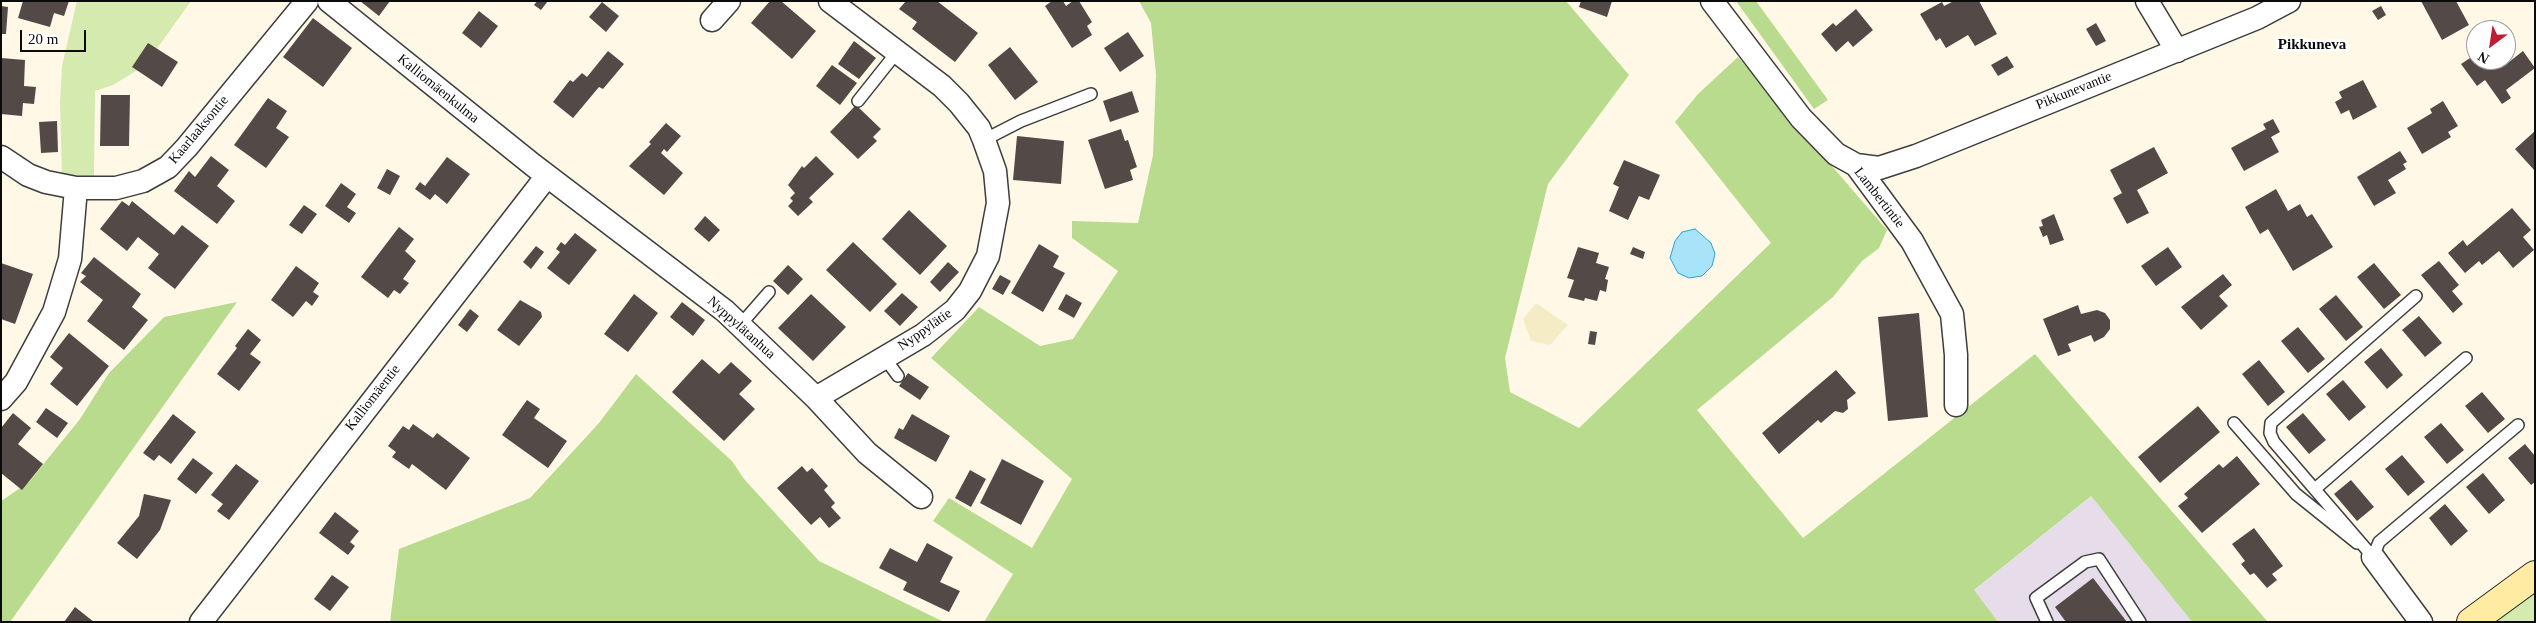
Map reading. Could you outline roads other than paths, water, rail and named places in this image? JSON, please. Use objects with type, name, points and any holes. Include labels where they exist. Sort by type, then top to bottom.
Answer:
[{"type":"street","name":"Kaarlaaksontie","points":[[1,158],[28,175],[46,182],[76,188],[116,188],[143,181],[168,167],[187,147],[307,1]]},
{"type":"street","name":"Kalliomäenkulma","points":[[329,1],[547,176]]},
{"type":"street","points":[[712,20],[729,1]]},
{"type":"street","name":"Nyppylätie","points":[[816,398],[939,324],[955,310],[970,291],[988,256],[998,203],[995,171],[984,140],[959,103],[942,86],[830,1]]},
{"type":"street","name":"Lambertintie","points":[[1712,1],[1801,118],[1836,154],[1856,165],[1912,240],[1952,314],[1956,355],[1956,405]]},
{"type":"street","points":[[2147,1],[2177,51]]},
{"type":"street","name":"Pikkunevantie","points":[[1856,165],[1879,168],[1916,156],[2177,51],[2268,13],[2289,1]]},
{"type":"street","name":"Nyppylätanhua","points":[[547,176],[741,324],[816,398],[867,453],[921,497]]},
{"type":"street","name":"Kalliomäentie","points":[[201,622],[547,176]]},
{"type":"street","points":[[1,399],[16,382],[54,312],[70,259],[76,188]]},
{"type":"street","points":[[2373,557],[2422,622]]},
{"type":"street","points":[[2471,622],[2535,575]]},
{"type":"lane","points":[[858,101],[897,52]]},
{"type":"lane","points":[[984,140],[1021,122],[1090,94]]},
{"type":"lane","points":[[741,324],[769,292]]},
{"type":"lane","points":[[2373,557],[2274,442],[2270,433],[2271,423],[2416,296]]},
{"type":"lane","points":[[884,357],[898,376]]},
{"type":"lane","points":[[2315,489],[2466,358]]},
{"type":"lane","points":[[2234,423],[2296,494],[2373,557]]},
{"type":"lane","points":[[2373,557],[2379,542],[2518,425]]},
{"type":"lane","points":[[2047,622],[2036,598],[2084,562],[2099,559],[2140,622]]},
{"type":"water","points":[[1695,229],[1711,243],[1715,254],[1712,266],[1702,276],[1689,278],[1678,273],[1670,258],[1675,241],[1682,232]]},
{"type":"district","name":"Pikkuneva","points":[[2312,45]]}]
